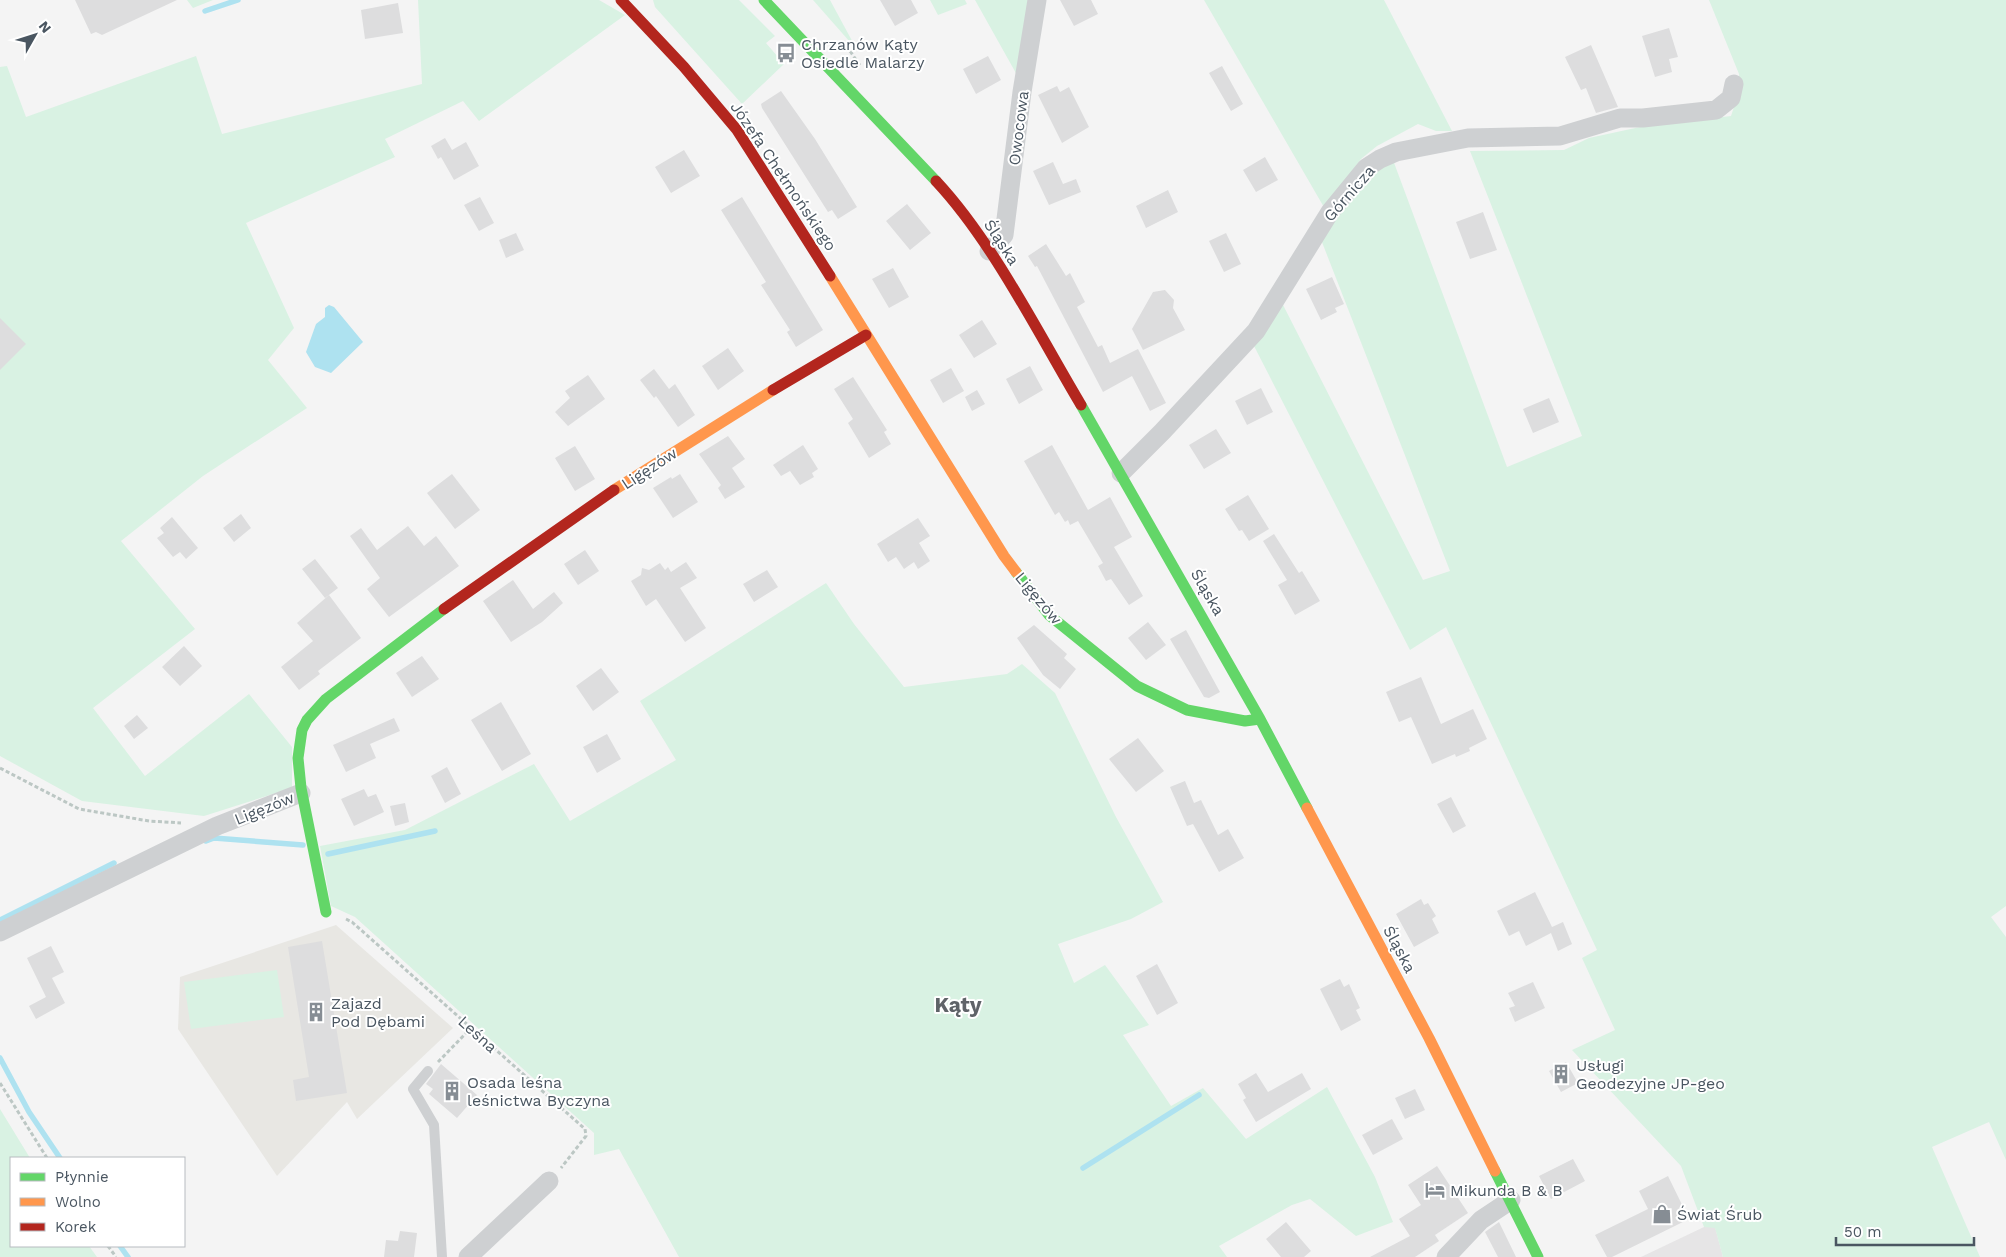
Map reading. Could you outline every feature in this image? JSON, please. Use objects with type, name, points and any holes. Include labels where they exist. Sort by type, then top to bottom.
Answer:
[{"type":"street","name":"Śląska","points":[[764,0],[943,188],[989,250],[1121,473],[1260,719],[1429,1038],[1538,1257]]},
{"type":"street","name":"Owocowa","points":[[989,250],[1004,235],[1036,0]]},
{"type":"street","name":"Józefa Chełmońskiego","points":[[627,2],[684,66],[737,130],[820,259],[866,335]]},
{"type":"street","name":"Górnicza","points":[[1121,473],[1182,412],[1256,331],[1330,212],[1359,177],[1380,159],[1396,152],[1468,138],[1560,136],[1620,118],[1643,118],[1716,110],[1731,98],[1734,84]]},
{"type":"street","name":"Ligęzów","points":[[0,932],[217,826],[301,793],[299,753],[303,729],[319,704],[442,609],[554,531],[720,421],[866,335],[1004,556],[1049,615],[1086,647],[1137,686],[1187,710],[1245,721],[1260,719]]},
{"type":"street","points":[[301,793],[326,912]]},
{"type":"street","points":[[468,1257],[549,1181]]},
{"type":"street","points":[[1446,1257],[1481,1220],[1511,1200]]},
{"type":"lane","points":[[428,1071],[413,1089],[434,1125],[442,1257]]},
{"type":"path","points":[[0,768],[79,809],[149,821],[188,824]]},
{"type":"path","name":"Leśna","points":[[326,912],[352,922],[585,1129],[586,1136],[549,1181]]},
{"type":"path","points":[[428,1071],[471,1028]]},
{"type":"path","points":[[0,1083],[46,1157]]},
{"type":"shaded area","points":[[336,925],[453,1028],[357,1119],[347,1102],[277,1176],[178,1029],[180,977]]},
{"type":"shaded area","points":[[1704,1227],[1715,1227],[1723,1257],[1641,1257]]},
{"type":"green space","points":[[187,0],[213,0],[193,8]]},
{"type":"green space","points":[[418,0],[599,0],[625,15],[479,121],[463,101],[385,139],[395,157],[246,223],[294,328],[268,360],[307,408],[203,476],[121,541],[195,629],[93,708],[145,776],[249,694],[292,747],[292,788],[204,816],[82,801],[0,756],[0,67],[7,66],[26,117],[196,56],[222,134],[422,84]]},
{"type":"green space","points":[[653,0],[739,0],[775,36],[766,43],[784,64],[742,104],[655,7]]},
{"type":"green space","points":[[813,0],[830,0],[857,50]]},
{"type":"green space","points":[[930,0],[965,0],[967,4],[938,15]]},
{"type":"green space","points":[[975,0],[1028,0],[1017,75]]},
{"type":"green space","points":[[1204,0],[1384,0],[1452,131],[1436,131],[1418,124],[1377,146],[1361,159],[1325,209]]},
{"type":"green space","points":[[1709,0],[2006,0],[2006,906],[1991,917],[2006,937],[2006,1160],[1989,1122],[1932,1147],[1980,1257],[1723,1257],[1715,1228],[1704,1227],[1681,1166],[1572,1050],[1615,1030],[1582,958],[1597,950],[1446,627],[1410,650],[1254,346],[1280,299],[1423,580],[1450,571],[1320,237],[1367,176],[1393,160],[1507,467],[1582,436],[1470,151],[1564,150],[1589,138],[1640,127],[1731,116],[1740,89],[1739,74]]},
{"type":"green space","points":[[826,583],[854,624],[904,687],[1007,674],[1022,664],[1055,693],[1116,817],[1163,902],[1131,919],[1058,944],[1074,983],[1105,965],[1149,1025],[1123,1035],[1171,1106],[1203,1088],[1246,1139],[1327,1087],[1375,1177],[1393,1222],[1356,1236],[1310,1199],[1292,1205],[1219,1246],[1227,1257],[679,1257],[619,1149],[594,1155],[594,1133],[355,917],[331,906],[320,846],[405,830],[534,764],[570,821],[676,760],[640,701]]},
{"type":"green space","points":[[277,970],[284,1017],[191,1029],[184,982]]},
{"type":"green space","points":[[0,1109],[29,1157],[10,1157],[10,1247],[90,1247],[97,1257],[0,1257]]},
{"type":"water","points":[[329,305],[334,307],[363,342],[331,373],[315,367],[306,352],[316,324],[325,317],[325,308]]},
{"type":"building","points":[[75,0],[177,0],[102,35],[96,32],[91,34]]},
{"type":"building","points":[[880,0],[911,0],[918,13],[895,26]]},
{"type":"building","points":[[1060,0],[1091,0],[1098,14],[1074,26]]},
{"type":"building","points":[[398,3],[403,33],[365,39],[361,10]]},
{"type":"building","points":[[1669,28],[1678,57],[1669,59],[1672,72],[1655,77],[1642,36]]},
{"type":"building","points":[[1591,45],[1618,107],[1596,113],[1586,88],[1581,90],[1565,57]]},
{"type":"building","points":[[988,56],[1001,80],[976,94],[963,69]]},
{"type":"building","points":[[1222,66],[1243,104],[1231,111],[1209,73]]},
{"type":"building","points":[[1057,86],[1060,92],[1069,87],[1089,127],[1062,143],[1038,95]]},
{"type":"building","points":[[781,91],[815,139],[857,207],[838,219],[832,210],[828,212],[762,108],[761,104]]},
{"type":"building","points":[[445,138],[452,150],[466,142],[479,166],[454,180],[441,157],[438,159],[431,146]]},
{"type":"building","points":[[684,150],[700,176],[671,193],[655,167]]},
{"type":"building","points":[[1265,157],[1278,180],[1256,192],[1243,170]]},
{"type":"building","points":[[1053,162],[1063,184],[1076,179],[1081,192],[1049,205],[1033,171]]},
{"type":"building","points":[[1168,190],[1178,212],[1146,228],[1136,206]]},
{"type":"building","points":[[480,197],[494,223],[479,231],[464,205]]},
{"type":"building","points":[[742,197],[823,330],[796,347],[787,332],[790,330],[761,285],[766,282],[721,210]]},
{"type":"building","points":[[907,204],[931,233],[910,250],[886,221]]},
{"type":"building","points":[[1483,212],[1497,250],[1470,259],[1456,222]]},
{"type":"building","points":[[516,233],[524,250],[506,258],[499,240]]},
{"type":"building","points":[[1226,233],[1241,264],[1224,272],[1209,241]]},
{"type":"building","points":[[1046,244],[1066,276],[1070,273],[1085,302],[1077,307],[1098,347],[1102,345],[1110,363],[1138,349],[1166,403],[1150,411],[1132,376],[1103,392],[1037,266],[1035,267],[1028,256]]},
{"type":"building","points":[[893,268],[909,297],[889,308],[872,279]]},
{"type":"building","points":[[1332,277],[1344,304],[1335,308],[1337,312],[1321,320],[1306,289]]},
{"type":"building","points":[[1165,290],[1174,300],[1173,308],[1185,330],[1143,350],[1132,329],[1153,292]]},
{"type":"building","points":[[0,318],[26,344],[0,370]]},
{"type":"building","points":[[982,320],[997,344],[974,358],[959,335]]},
{"type":"building","points":[[728,348],[744,371],[718,390],[702,366]]},
{"type":"building","points":[[1030,366],[1043,390],[1019,404],[1006,379]]},
{"type":"building","points":[[951,368],[964,391],[943,403],[930,380]]},
{"type":"building","points":[[654,369],[669,389],[675,384],[695,415],[678,427],[656,396],[654,398],[640,380]]},
{"type":"building","points":[[588,375],[605,399],[568,426],[555,412],[570,398],[565,391]]},
{"type":"building","points":[[853,377],[887,430],[884,432],[891,444],[869,458],[848,423],[853,419],[834,389]]},
{"type":"building","points":[[1261,388],[1273,412],[1247,425],[1235,401]]},
{"type":"building","points":[[977,390],[985,404],[972,411],[965,397]]},
{"type":"building","points":[[1549,398],[1559,422],[1533,433],[1523,409]]},
{"type":"building","points":[[1216,429],[1231,453],[1204,469],[1189,445]]},
{"type":"building","points":[[728,436],[745,459],[732,468],[745,487],[725,499],[718,488],[721,485],[699,454]]},
{"type":"building","points":[[803,445],[818,469],[812,473],[814,477],[800,485],[790,471],[781,476],[773,465]]},
{"type":"building","points":[[1052,445],[1088,510],[1110,497],[1132,537],[1114,547],[1143,596],[1129,605],[1111,579],[1106,581],[1098,566],[1103,563],[1078,521],[1070,525],[1068,520],[1065,522],[1059,512],[1055,515],[1024,461]]},
{"type":"building","points":[[575,446],[595,479],[575,491],[555,458]]},
{"type":"building","points":[[452,474],[480,510],[455,529],[427,493]]},
{"type":"building","points":[[680,474],[698,502],[673,518],[653,488]]},
{"type":"building","points":[[1248,495],[1269,529],[1249,541],[1242,530],[1239,531],[1225,509]]},
{"type":"building","points":[[241,514],[251,528],[234,542],[223,528]]},
{"type":"building","points":[[172,517],[198,548],[186,559],[180,552],[173,557],[157,538],[164,533],[160,528]]},
{"type":"building","points":[[918,518],[930,536],[919,543],[930,561],[918,569],[914,562],[904,569],[896,557],[888,562],[877,544]]},
{"type":"building","points":[[408,526],[424,546],[436,536],[459,566],[389,617],[367,589],[380,578],[350,536],[361,528],[377,550]]},
{"type":"building","points":[[1274,534],[1299,573],[1302,571],[1320,601],[1295,615],[1278,585],[1287,580],[1263,541]]},
{"type":"building","points":[[585,550],[599,571],[578,585],[564,564]]},
{"type":"building","points":[[315,559],[338,588],[325,598],[302,569]]},
{"type":"building","points":[[686,562],[697,578],[680,588],[706,628],[685,642],[656,599],[646,606],[631,581],[641,575],[642,568],[649,570],[660,563],[665,570],[668,567],[671,572]]},
{"type":"building","points":[[767,570],[778,587],[754,602],[743,584]]},
{"type":"building","points":[[513,580],[533,609],[554,592],[563,603],[542,622],[511,642],[483,601]]},
{"type":"building","points":[[329,595],[361,638],[318,671],[320,674],[299,690],[281,667],[313,641],[297,623]]},
{"type":"building","points":[[1148,622],[1166,645],[1146,660],[1128,638]]},
{"type":"building","points":[[1034,625],[1067,654],[1064,658],[1076,669],[1060,689],[1043,675],[1017,638]]},
{"type":"building","points":[[1186,630],[1220,692],[1209,698],[1204,697],[1170,639]]},
{"type":"building","points":[[184,646],[202,666],[180,686],[162,667]]},
{"type":"building","points":[[422,656],[439,679],[412,697],[396,673]]},
{"type":"building","points":[[601,668],[619,692],[593,711],[576,686]]},
{"type":"building","points":[[1421,677],[1441,724],[1473,709],[1487,739],[1469,748],[1470,751],[1456,757],[1455,754],[1432,764],[1411,717],[1399,722],[1386,692]]},
{"type":"building","points":[[501,702],[531,754],[502,771],[471,720]]},
{"type":"building","points":[[137,715],[148,728],[134,739],[124,726]]},
{"type":"building","points":[[394,718],[400,731],[370,744],[376,758],[346,772],[333,745]]},
{"type":"building","points":[[607,734],[621,759],[597,773],[583,747]]},
{"type":"building","points":[[1138,738],[1164,771],[1136,792],[1109,759]]},
{"type":"building","points":[[447,767],[461,794],[445,803],[431,776]]},
{"type":"building","points":[[1185,781],[1194,803],[1201,800],[1218,835],[1228,829],[1244,858],[1219,872],[1193,824],[1187,826],[1170,787]]},
{"type":"building","points":[[364,789],[368,797],[376,794],[384,812],[354,826],[341,799]]},
{"type":"building","points":[[1451,797],[1466,826],[1453,833],[1437,804]]},
{"type":"building","points":[[405,803],[409,822],[395,826],[390,806]]},
{"type":"building","points":[[1535,892],[1552,927],[1563,922],[1572,944],[1558,951],[1551,933],[1526,946],[1519,931],[1509,936],[1497,911]]},
{"type":"building","points":[[1421,899],[1424,905],[1428,903],[1436,916],[1432,919],[1439,933],[1414,947],[1396,914]]},
{"type":"building","name":"Zajazd Pod Dębami","points":[[322,941],[347,1093],[296,1101],[293,1080],[309,1077],[288,947]]},
{"type":"building","points":[[51,946],[64,972],[52,978],[65,1003],[36,1019],[29,1006],[46,997],[27,958]]},
{"type":"building","points":[[1157,964],[1178,1003],[1157,1015],[1136,976]]},
{"type":"building","points":[[1340,979],[1344,987],[1349,984],[1360,1008],[1356,1010],[1361,1020],[1341,1031],[1320,989]]},
{"type":"building","points":[[1533,982],[1545,1008],[1515,1022],[1509,1008],[1515,1006],[1508,993]]},
{"type":"building","name":"Usługi Geodezyjne JP-geo","points":[[1566,1062],[1578,1083],[1561,1092],[1549,1071]]},
{"type":"building","name":"Osada leśna leśnictwa Byczyna","points":[[441,1064],[477,1095],[457,1118],[429,1094],[433,1089],[426,1084]]},
{"type":"building","points":[[1256,1073],[1268,1092],[1302,1073],[1311,1089],[1256,1122],[1243,1100],[1246,1098],[1238,1084]]},
{"type":"building","points":[[1415,1089],[1425,1110],[1405,1119],[1395,1098]]},
{"type":"building","points":[[1392,1119],[1403,1139],[1373,1155],[1362,1135]]},
{"type":"building","points":[[1573,1159],[1585,1181],[1551,1199],[1539,1176]]},
{"type":"building","points":[[1437,1166],[1468,1213],[1435,1235],[1439,1241],[1415,1257],[1370,1257],[1410,1236],[1399,1219],[1421,1205],[1408,1185]]},
{"type":"building","name":"Świat Śrub","points":[[1668,1176],[1689,1219],[1612,1257],[1607,1257],[1595,1235],[1648,1209],[1639,1191]]},
{"type":"building","points":[[1286,1222],[1311,1251],[1304,1257],[1281,1257],[1266,1239]]},
{"type":"building","points":[[1499,1222],[1516,1257],[1498,1257],[1485,1232]]},
{"type":"building","points":[[400,1231],[417,1233],[414,1257],[384,1257],[386,1240],[398,1241]]},
{"type":"waterway","points":[[205,11],[238,0]]},
{"type":"waterway","points":[[328,854],[435,831]]},
{"type":"waterway","points":[[206,841],[214,838],[303,845]]},
{"type":"waterway","points":[[0,920],[114,863]]},
{"type":"waterway","points":[[0,1058],[29,1112],[59,1157]]},
{"type":"waterway","points":[[1083,1168],[1199,1095]]},
{"type":"waterway","points":[[121,1247],[128,1257]]},
{"type":"traffic: fast","points":[[764,0],[936,181]]},
{"type":"traffic: fast","points":[[1081,405],[1260,719],[1307,808]]},
{"type":"traffic: fast","points":[[1016,572],[1049,615],[1137,686],[1187,710],[1245,721],[1260,719]]},
{"type":"traffic: fast","points":[[326,912],[301,788],[298,758],[302,730],[307,720],[326,699],[444,609]]},
{"type":"traffic: fast","points":[[1495,1171],[1538,1257]]},
{"type":"traffic: slow","points":[[830,276],[1004,556],[1016,572]]},
{"type":"traffic: slow","points":[[614,490],[773,390]]},
{"type":"traffic: slow","points":[[1307,808],[1429,1038],[1495,1171]]},
{"type":"traffic: jam","points":[[621,0],[684,67],[737,130],[830,276]]},
{"type":"traffic: jam","points":[[936,181],[957,205],[996,260],[1081,405]]},
{"type":"traffic: jam","points":[[773,390],[866,335]]},
{"type":"traffic: jam","points":[[444,609],[614,490]]},
{"type":"place","name":"Chrzanów Kąty Osiedle Malarzy","points":[[786,53]]},
{"type":"place","name":"Zajazd Pod Dębami","points":[[316,1012]]},
{"type":"place","name":"Usługi Geodezyjne JP-geo","points":[[1561,1074]]},
{"type":"place","name":"Osada leśna leśnictwa Byczyna","points":[[452,1091]]},
{"type":"place","name":"Mikunda B & B","points":[[1435,1190]]},
{"type":"place","name":"Świat Śrub","points":[[1662,1214]]},
{"type":"district","name":"Kąty","points":[[958,1005]]}]
